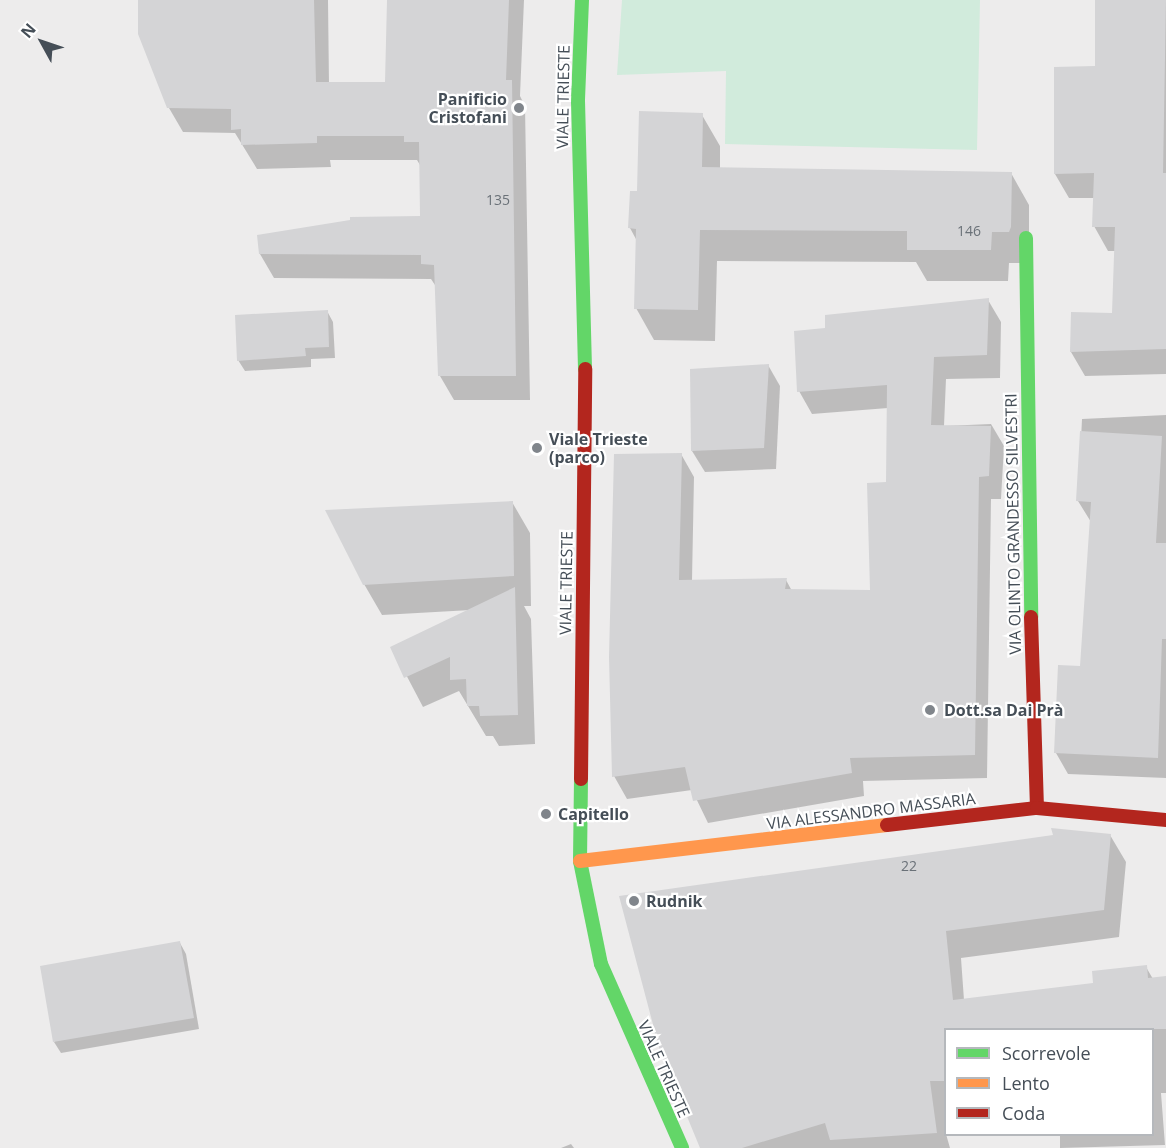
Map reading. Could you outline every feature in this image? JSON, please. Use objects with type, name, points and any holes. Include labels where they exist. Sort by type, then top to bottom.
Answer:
[{"type":"main road","name":"VIALE TRIESTE","points":[[582,0],[578,101],[585,367],[580,861],[601,964],[682,1148]]},
{"type":"main road","name":"VIA OLINTO GRANDESSO SILVESTRI","points":[[1026,238],[1027,488],[1037,808]]},
{"type":"main road","name":"VIA ALESSANDRO MASSARIA","points":[[580,861],[1037,808],[1166,820]]},
{"type":"green space","points":[[622,0],[980,0],[977,150],[725,144],[726,71],[617,75]]},
{"type":"building","points":[[138,0],[314,0],[316,82],[385,82],[387,0],[509,0],[506,80],[512,80],[516,376],[438,376],[434,265],[421,264],[421,255],[259,254],[257,235],[350,220],[350,217],[420,216],[419,142],[404,142],[404,136],[317,136],[317,143],[241,145],[241,129],[231,130],[231,109],[167,108],[138,34]]},
{"type":"building","points":[[1095,0],[1166,0],[1163,173],[1166,173],[1166,349],[1070,352],[1071,312],[1112,313],[1115,227],[1092,227],[1094,173],[1054,174],[1054,67],[1095,66]]},
{"type":"building","points":[[639,111],[703,113],[702,167],[1012,172],[1011,227],[1009,232],[992,232],[991,250],[907,250],[907,231],[700,230],[698,310],[634,309],[636,229],[628,228],[630,191],[637,191]]},
{"type":"building","points":[[989,298],[987,355],[934,357],[931,425],[991,426],[989,476],[979,477],[975,755],[850,758],[852,773],[693,801],[685,767],[612,777],[609,657],[614,454],[682,453],[679,580],[787,578],[785,589],[870,590],[867,483],[886,482],[887,385],[797,392],[794,331],[825,328],[825,315]]},
{"type":"building","points":[[328,310],[329,347],[305,348],[306,356],[237,361],[235,315]]},
{"type":"building","points":[[769,364],[764,448],[691,451],[690,369]]},
{"type":"building","points":[[1080,431],[1162,436],[1156,543],[1166,543],[1166,639],[1162,639],[1158,758],[1054,753],[1058,665],[1080,666],[1091,502],[1076,501]]},
{"type":"building","points":[[513,501],[514,576],[363,585],[325,510]]},
{"type":"building","points":[[515,587],[518,715],[480,716],[479,706],[467,706],[466,679],[450,680],[450,657],[404,678],[390,647]]},
{"type":"building","points":[[1051,828],[1111,834],[1104,910],[946,931],[953,1000],[1093,983],[1092,971],[1147,965],[1148,978],[1166,976],[1166,1029],[944,1028],[944,1081],[930,1081],[937,1133],[830,1140],[825,1123],[742,1148],[700,1148],[660,1051],[619,896],[1053,835]]},
{"type":"building","points":[[180,941],[194,1018],[53,1042],[40,966]]},
{"type":"traffic: fast","points":[[582,0],[578,101],[585,369]]},
{"type":"traffic: fast","points":[[1026,238],[1031,617]]},
{"type":"traffic: fast","points":[[581,779],[580,861],[601,964],[682,1148]]},
{"type":"traffic: slow","points":[[580,861],[887,825]]},
{"type":"traffic: jam","points":[[581,779],[585,369]]},
{"type":"traffic: jam","points":[[1031,617],[1037,808]]},
{"type":"traffic: jam","points":[[887,825],[1037,808],[1166,820]]},
{"type":"place","name":"Panificio Cristofani","points":[[519,108]]},
{"type":"place","name":"Viale Trieste (parco)","points":[[537,448]]},
{"type":"place","name":"Dott.sa Dai Prà","points":[[930,710]]},
{"type":"place","name":"Capitello","points":[[546,814]]},
{"type":"place","name":"Rudnik","points":[[634,901]]}]
